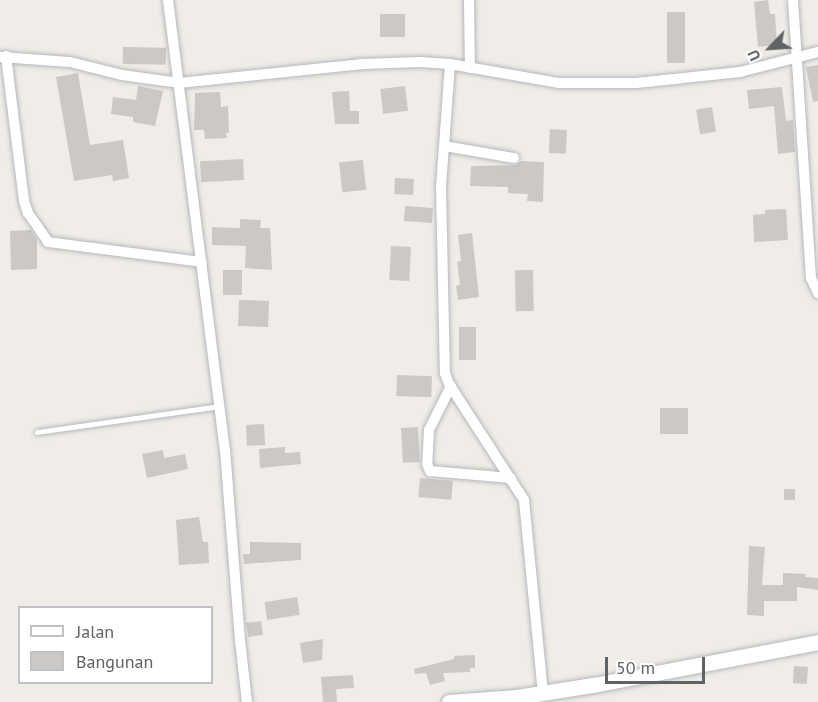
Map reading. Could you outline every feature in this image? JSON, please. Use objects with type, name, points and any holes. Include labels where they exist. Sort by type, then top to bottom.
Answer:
[{"type":"street","points":[[168,0],[220,406],[247,702]]},
{"type":"street","points":[[470,0],[470,68]]},
{"type":"street","points":[[793,0],[811,278],[818,293]]},
{"type":"street","points":[[202,262],[48,242],[28,213],[24,201],[3,57],[70,62],[122,75],[179,83],[363,63],[450,64],[559,83],[636,82],[740,72],[818,52]]},
{"type":"street","points":[[450,64],[441,187],[446,373],[451,386],[524,500],[543,693]]},
{"type":"street","points":[[444,146],[514,158]]},
{"type":"street","points":[[451,386],[429,430],[427,464],[430,471],[511,478]]},
{"type":"street","points":[[449,702],[543,693],[818,642]]},
{"type":"lane","points":[[37,432],[220,406]]},
{"type":"building","points":[[768,0],[770,14],[775,14],[777,45],[758,47],[754,2]]},
{"type":"building","points":[[667,12],[685,12],[685,63],[667,63]]},
{"type":"building","points":[[380,14],[405,14],[405,37],[380,37]]},
{"type":"building","points":[[123,47],[166,48],[166,65],[123,64]]},
{"type":"building","points":[[818,65],[818,101],[813,102],[806,67]]},
{"type":"building","points":[[78,73],[90,145],[123,140],[129,178],[113,181],[112,175],[74,181],[56,77]]},
{"type":"building","points":[[138,86],[163,91],[155,126],[133,122],[133,117],[111,114],[113,97],[136,100]]},
{"type":"building","points":[[405,86],[408,111],[383,114],[380,89]]},
{"type":"building","points":[[782,87],[786,121],[793,120],[795,152],[778,154],[774,106],[749,109],[747,90]]},
{"type":"building","points":[[349,91],[350,111],[359,111],[359,124],[335,124],[332,92]]},
{"type":"building","points":[[220,92],[221,107],[228,106],[229,133],[226,133],[227,138],[205,139],[204,130],[194,130],[195,93]]},
{"type":"building","points":[[712,107],[716,132],[700,134],[696,110]]},
{"type":"building","points":[[550,129],[567,130],[566,154],[549,153]]},
{"type":"building","points":[[243,159],[244,180],[201,182],[200,161]]},
{"type":"building","points":[[363,160],[366,190],[342,192],[339,163]]},
{"type":"building","points":[[521,161],[544,162],[543,202],[527,201],[528,194],[508,193],[508,187],[470,186],[471,166],[516,165]]},
{"type":"building","points":[[395,178],[414,179],[413,195],[394,194]]},
{"type":"building","points":[[405,206],[433,208],[432,223],[404,221]]},
{"type":"building","points":[[786,209],[788,240],[754,242],[753,215],[765,214],[765,210]]},
{"type":"building","points":[[240,219],[261,220],[260,228],[270,228],[272,270],[245,268],[246,246],[212,245],[212,227],[240,228]]},
{"type":"building","points":[[31,230],[37,239],[37,269],[11,270],[10,231]]},
{"type":"building","points":[[472,233],[479,297],[458,300],[456,286],[460,285],[457,262],[461,261],[458,235]]},
{"type":"building","points":[[391,246],[411,247],[409,281],[389,280]]},
{"type":"building","points":[[223,270],[242,270],[242,295],[223,295]]},
{"type":"building","points":[[515,270],[533,270],[534,311],[516,311]]},
{"type":"building","points":[[239,300],[269,301],[268,327],[238,326]]},
{"type":"building","points":[[459,327],[476,327],[476,360],[459,360]]},
{"type":"building","points":[[397,375],[432,376],[431,397],[396,396]]},
{"type":"building","points":[[660,408],[688,408],[688,434],[660,434]]},
{"type":"building","points":[[264,424],[265,445],[247,446],[246,425]]},
{"type":"building","points":[[418,427],[420,462],[403,463],[401,428]]},
{"type":"building","points":[[285,447],[285,453],[300,452],[301,464],[260,468],[259,449]]},
{"type":"building","points":[[163,450],[164,458],[185,454],[188,469],[147,478],[142,454]]},
{"type":"building","points":[[420,478],[453,481],[451,500],[418,497]]},
{"type":"building","points":[[784,489],[795,489],[795,500],[784,500]]},
{"type":"building","points":[[199,517],[203,542],[208,542],[209,563],[179,565],[176,520]]},
{"type":"building","points":[[250,542],[301,543],[301,560],[244,564],[243,554],[250,554]]},
{"type":"building","points":[[749,546],[765,547],[762,585],[783,585],[783,573],[806,574],[805,577],[818,578],[818,590],[797,587],[797,601],[764,601],[764,616],[747,615]]},
{"type":"building","points":[[297,597],[300,615],[267,620],[264,602]]},
{"type":"building","points":[[261,621],[263,635],[248,637],[246,623]]},
{"type":"building","points":[[323,639],[322,660],[303,663],[300,643]]},
{"type":"building","points":[[475,655],[475,668],[470,668],[470,672],[443,673],[445,681],[430,685],[426,673],[415,674],[414,669],[454,659],[454,656]]},
{"type":"building","points":[[794,666],[808,667],[807,684],[793,683]]},
{"type":"building","points":[[353,675],[354,688],[336,689],[337,702],[323,702],[321,677]]}]
